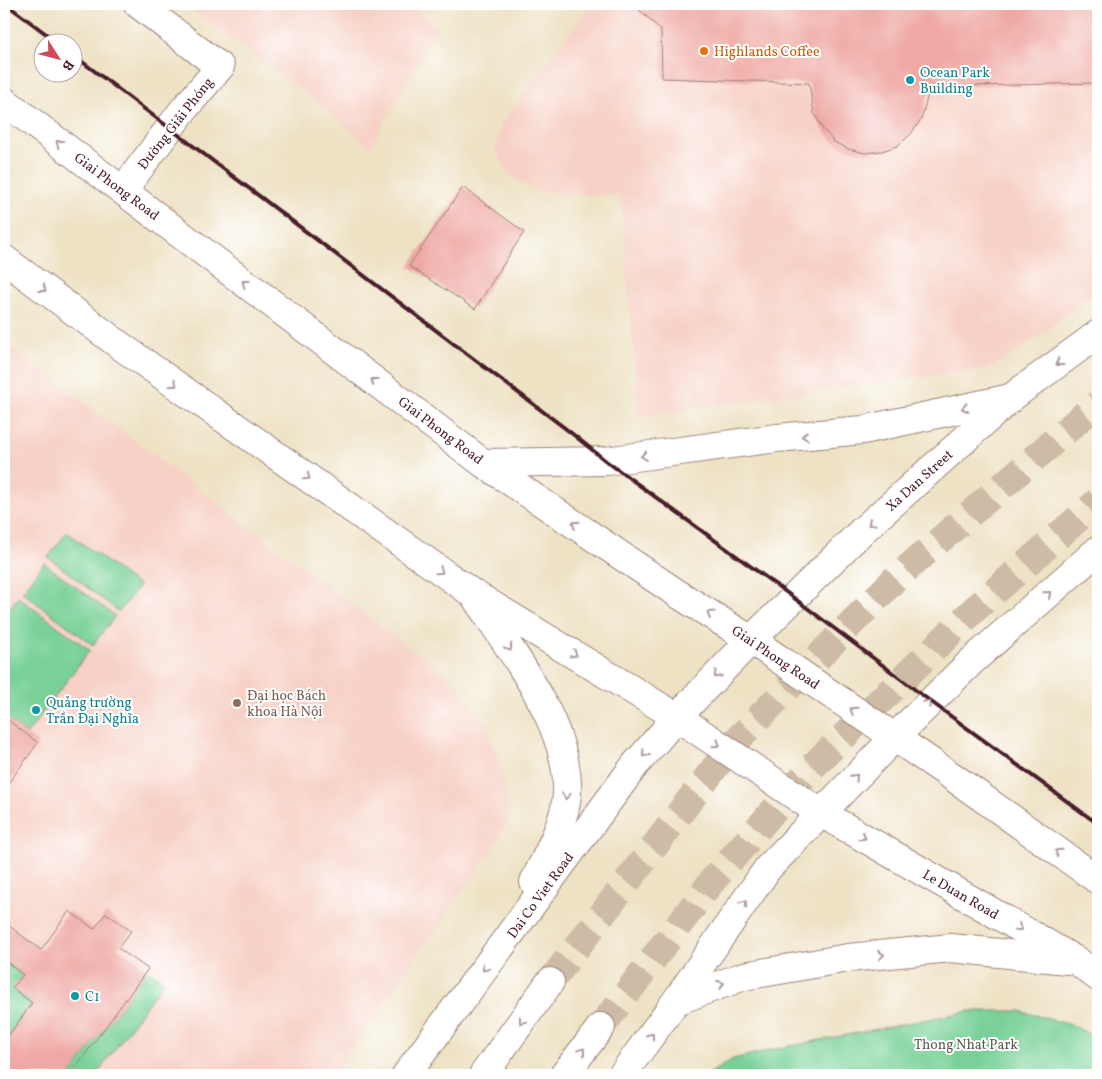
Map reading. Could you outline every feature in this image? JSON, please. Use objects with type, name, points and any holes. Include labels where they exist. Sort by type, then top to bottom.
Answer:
[{"type":"main road","name":"Đường Giải Phóng","points":[[123,190],[184,109],[220,66],[138,4]]},
{"type":"main road","name":"Giai Phong Road","points":[[4,101],[483,463],[678,594],[751,640],[894,738]]},
{"type":"main road","points":[[4,260],[122,347],[472,593],[677,717],[821,813]]},
{"type":"main road","name":"Xa Dan Street","points":[[677,717],[751,640],[862,531],[1012,398],[1098,334]]},
{"type":"main road","points":[[483,463],[606,461],[776,438],[863,430],[1012,398]]},
{"type":"main road","points":[[622,1075],[768,868],[894,738],[972,661],[1098,550]]},
{"type":"main road","points":[[472,593],[522,666],[558,734],[566,762],[567,795],[557,833],[510,936]]},
{"type":"main road","name":"Dai Co Viet Road","points":[[406,1075],[635,766],[677,717]]},
{"type":"main road","points":[[894,738],[1098,880]]},
{"type":"main road","name":"Le Duan Road","points":[[821,813],[1088,969]]},
{"type":"main road","points":[[676,1001],[744,976],[848,958],[951,948],[1088,969]]},
{"type":"main road","points":[[484,1075],[550,982]]},
{"type":"main road","points":[[564,1075],[601,1027]]},
{"type":"shaded area","points":[[183,4],[412,4],[410,7],[437,27],[371,147],[285,77]]},
{"type":"shaded area","points":[[591,4],[1098,4],[1098,289],[1050,328],[994,367],[639,416],[620,195],[560,195],[531,188],[507,173],[495,149],[500,126]]},
{"type":"shaded area","name":"Đại học Bách khoa Hà Nội","points":[[4,342],[455,682],[485,725],[502,768],[510,815],[496,845],[333,1075],[4,1075]]},
{"type":"green space","points":[[67,532],[139,586],[119,612],[48,557]]},
{"type":"green space","points":[[44,563],[115,616],[93,645],[22,592]]},
{"type":"green space","points":[[18,597],[90,650],[27,734],[4,717],[4,616]]},
{"type":"green space","points":[[4,960],[23,975],[13,989],[32,1003],[4,1042]]},
{"type":"green space","points":[[148,969],[164,981],[96,1075],[70,1075]]},
{"type":"green space","name":"Thong Nhat Park","points":[[969,1011],[1020,1011],[1075,1026],[1098,1040],[1098,1075],[707,1075],[733,1059]]},
{"type":"building","name":"Ocean Park Building","points":[[633,4],[1098,4],[1096,83],[930,87],[921,120],[910,135],[897,146],[882,151],[865,153],[848,149],[834,142],[822,128],[814,113],[809,83],[662,78],[661,30]]},
{"type":"building","points":[[463,187],[524,232],[475,309],[409,266]]},
{"type":"building","points":[[4,717],[38,743],[4,789]]},
{"type":"building","name":"C1","points":[[69,911],[94,929],[106,913],[131,931],[118,948],[148,969],[70,1075],[4,1075],[4,1042],[32,1003],[12,988],[23,975],[4,960],[4,922],[41,950]]},
{"type":"tunnel","points":[[550,982],[733,744],[895,579],[1098,403]]},
{"type":"tunnel","points":[[601,1027],[713,880],[811,768],[976,608],[1098,501]]},
{"type":"railway","points":[[6,4],[44,32]]},
{"type":"railway","points":[[82,62],[606,461],[1098,824]]},
{"type":"place","name":"Highlands Coffee","points":[[704,51]]},
{"type":"place","name":"Ocean Park Building","points":[[910,80]]},
{"type":"place","name":"Đại học Bách khoa Hà Nội","points":[[237,703]]},
{"type":"place","name":"Quảng trường Trần Đại Nghĩa","points":[[36,710]]},
{"type":"place","name":"C1","points":[[75,996]]}]
